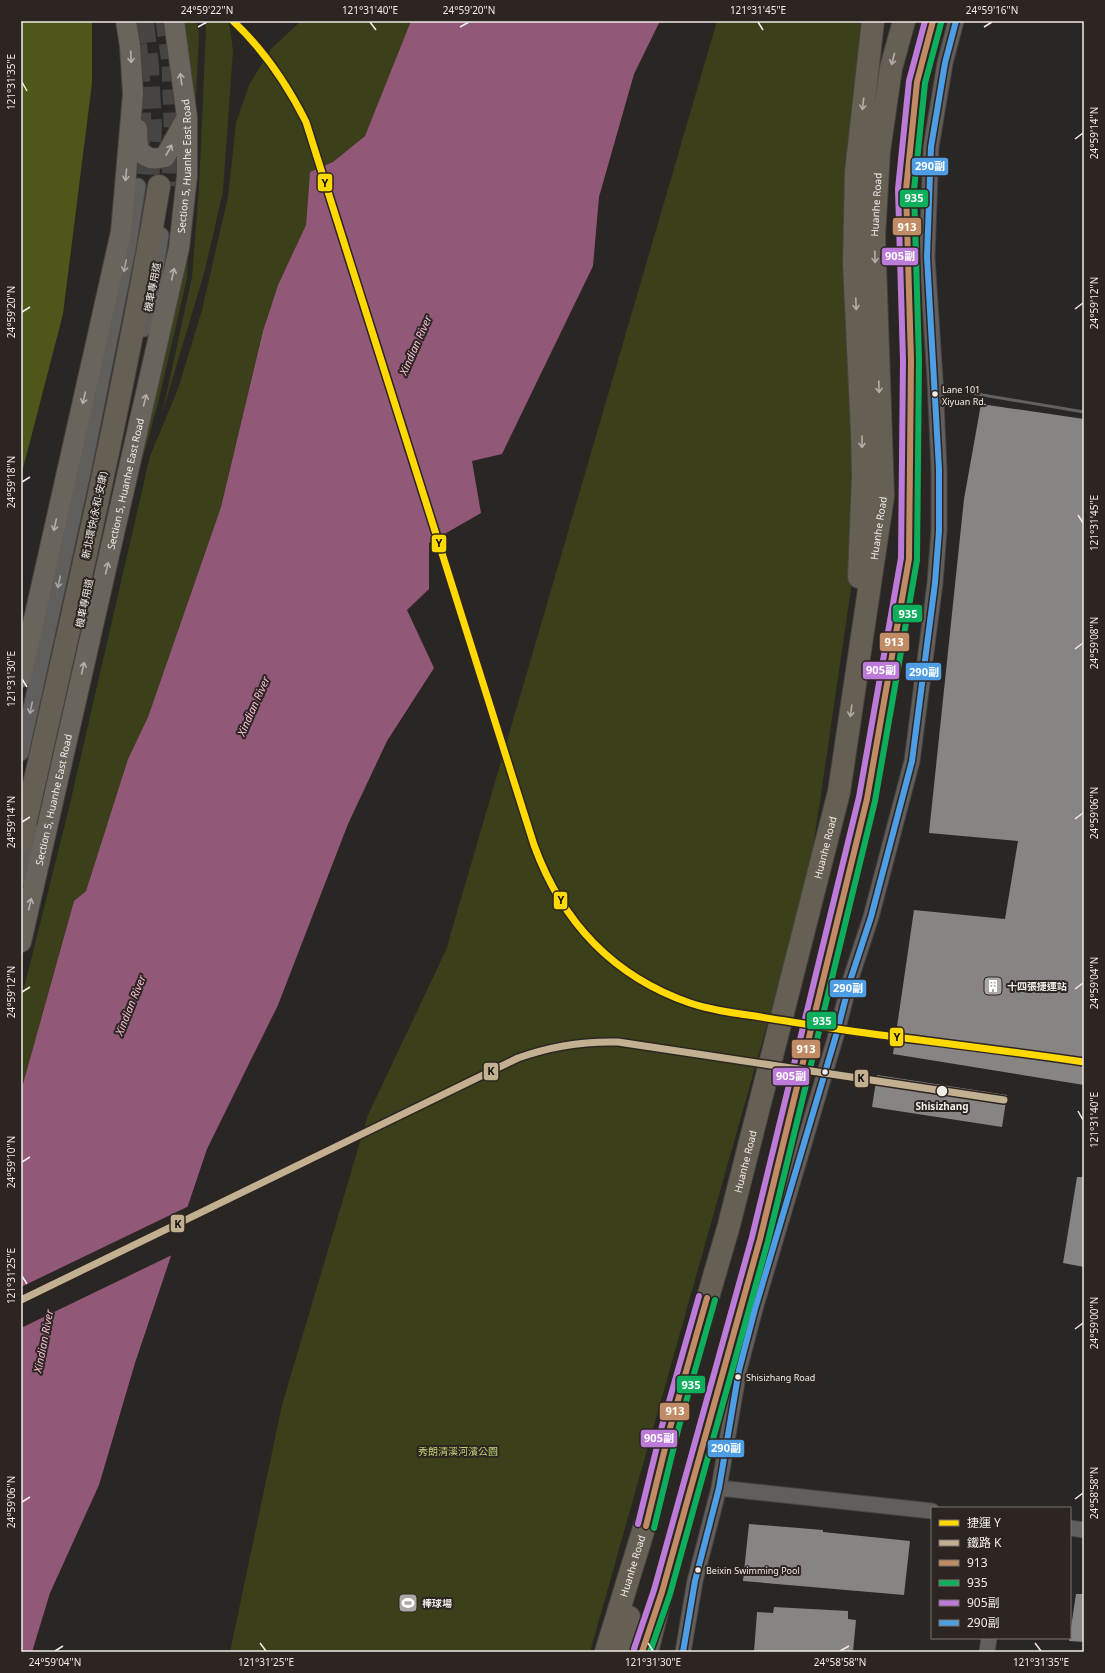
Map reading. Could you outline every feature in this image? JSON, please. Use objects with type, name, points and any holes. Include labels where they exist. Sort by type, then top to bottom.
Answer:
[{"type":"highway","points":[[854,689],[863,475],[854,263],[855,207],[856,172],[873,21]]},
{"type":"highway","name":"Huanhe Road","points":[[606,1652],[648,1516],[670,1428],[728,1225],[840,792],[883,496],[874,236],[879,151],[891,68],[904,21]]},
{"type":"highway","points":[[647,1652],[662,1592],[760,1239],[867,799],[909,559],[911,360],[906,190],[917,82],[933,21]]},
{"type":"highway","name":"新北環快(永和-安康)","points":[[21,801],[86,505],[138,253],[154,186]]},
{"type":"highway","name":"新北環快(永和-安康)","points":[[21,842],[94,514],[147,256],[154,186]]},
{"type":"highway","points":[[623,1652],[648,1516]]},
{"type":"highway","points":[[642,1652],[662,1592]]},
{"type":"main road","points":[[126,21],[130,46],[138,150],[146,158],[156,159],[165,157],[187,117]]},
{"type":"main road","name":"Section 5, Huanhe East Road","points":[[21,942],[179,248],[188,176],[187,117],[174,21]]},
{"type":"main road","points":[[21,676],[122,232],[133,94]]},
{"type":"street","points":[[683,1652],[695,1581],[719,1488],[739,1370],[755,1309],[837,1032],[850,981],[871,918],[912,760],[935,583],[939,531],[939,469],[927,257],[931,147],[945,63],[956,21]]},
{"type":"street","points":[[21,753],[84,468],[128,249],[154,186]]},
{"type":"street","name":"機車專用道","points":[[21,878],[58,724],[152,290],[154,186]]},
{"type":"street","points":[[719,1488],[931,1511]]},
{"type":"street","points":[[1071,1528],[1084,1530]]},
{"type":"street","points":[[987,1652],[989,1639]]},
{"type":"green space","points":[[21,21],[92,21],[92,83],[63,314],[21,476]]},
{"type":"green space","points":[[184,21],[196,21],[199,34],[187,278],[158,403],[122,534],[183,244]]},
{"type":"green space","points":[[205,21],[229,21],[233,51],[223,191],[205,270],[162,414],[192,277],[199,187],[206,30]]},
{"type":"green space","points":[[301,21],[412,22],[365,136],[333,162],[310,172],[306,225],[278,285],[263,331],[221,507],[148,717],[128,759],[86,891],[74,901],[21,1091],[21,1000],[69,808],[150,456],[178,389],[202,310],[228,197],[236,123],[249,85],[271,49]]},
{"type":"green space","name":"秀朗清溪河濱公園","points":[[717,21],[870,21],[851,589],[809,876],[590,1652],[230,1652],[282,1405],[368,1115],[446,950]]},
{"type":"water","name":"Xindian River","points":[[411,21],[660,21],[634,74],[599,197],[593,266],[502,454],[472,461],[481,513],[429,543],[429,589],[407,610],[434,668],[387,741],[348,824],[278,1005],[207,1149],[135,1363],[99,1485],[50,1593],[32,1652],[21,1652],[21,1091],[74,901],[86,891],[128,759],[148,717],[221,507],[263,331],[278,285],[306,225],[310,172],[333,162],[365,136]]},
{"type":"pier","points":[[191,1205],[174,1254],[21,1328],[21,1287]]},
{"type":"building","points":[[981,404],[1084,419],[1084,1085],[893,1054],[914,910],[1005,919],[1018,841],[929,833],[964,499]]},
{"type":"building","points":[[877,1075],[1007,1095],[1002,1127],[872,1107]]},
{"type":"building","points":[[1077,1177],[1084,1177],[1084,1267],[1063,1263]]},
{"type":"building","points":[[749,1524],[823,1530],[823,1532],[910,1541],[904,1595],[743,1581]]},
{"type":"building","points":[[1076,1594],[1084,1594],[1084,1642],[1069,1641],[1069,1639],[1071,1639],[1071,1628]]},
{"type":"building","points":[[774,1607],[848,1611],[848,1619],[856,1620],[853,1652],[754,1652],[757,1612],[773,1613]]},
{"type":"tunnel","points":[[137,21],[142,68],[144,128],[138,186]]},
{"type":"tunnel","points":[[143,21],[148,67],[151,127],[148,186]]},
{"type":"tunnel","points":[[163,21],[169,63],[171,125],[169,186]]},
{"type":"railway","points":[[971,393],[1084,412]]},
{"type":"metro line","name":"Y","points":[[233,21],[255,44],[274,68],[291,94],[306,122],[534,845],[559,898],[575,922],[593,943],[637,978],[662,992],[690,1003],[730,1012],[858,1032],[1084,1062]]},
{"type":"rail line","name":"K","points":[[21,1300],[518,1058],[555,1047],[579,1043],[618,1042],[1004,1100]]},
{"type":"transit line","name":"905副","points":[[634,1649],[654,1590],[752,1237],[859,797],[901,558],[903,360],[898,189],[909,81],[925,21]]},
{"type":"transit line","name":"913","points":[[642,1652],[662,1592],[760,1239],[867,799],[909,559],[911,360],[906,190],[917,82],[933,21]]},
{"type":"transit line","name":"290副","points":[[683,1652],[695,1581],[719,1488],[739,1370],[755,1309],[837,1032],[850,981],[871,917],[912,761],[935,583],[939,531],[939,469],[927,257],[931,147],[945,63],[956,21]]},
{"type":"transit line","name":"935","points":[[650,1652],[670,1594],[768,1241],[875,801],[917,560],[919,360],[914,190],[925,83],[941,23]]},
{"type":"transit line","name":"905副","points":[[638,1524],[662,1426],[699,1296]]},
{"type":"transit line","name":"913","points":[[646,1526],[670,1428],[707,1298]]},
{"type":"transit line","name":"935","points":[[654,1528],[678,1430],[715,1300]]},
{"type":"place","name":"Lane 101 Xiyuan Rd.","points":[[935,394]]},
{"type":"place","name":"十四張捷運站","points":[[993,986]]},
{"type":"place","name":"Shisizhang","points":[[942,1091]]},
{"type":"place","name":"Shisizhang Road","points":[[738,1377]]},
{"type":"place","name":"Beixin Swimming Pool","points":[[698,1570]]},
{"type":"place","name":"棒球場","points":[[408,1603]]}]
